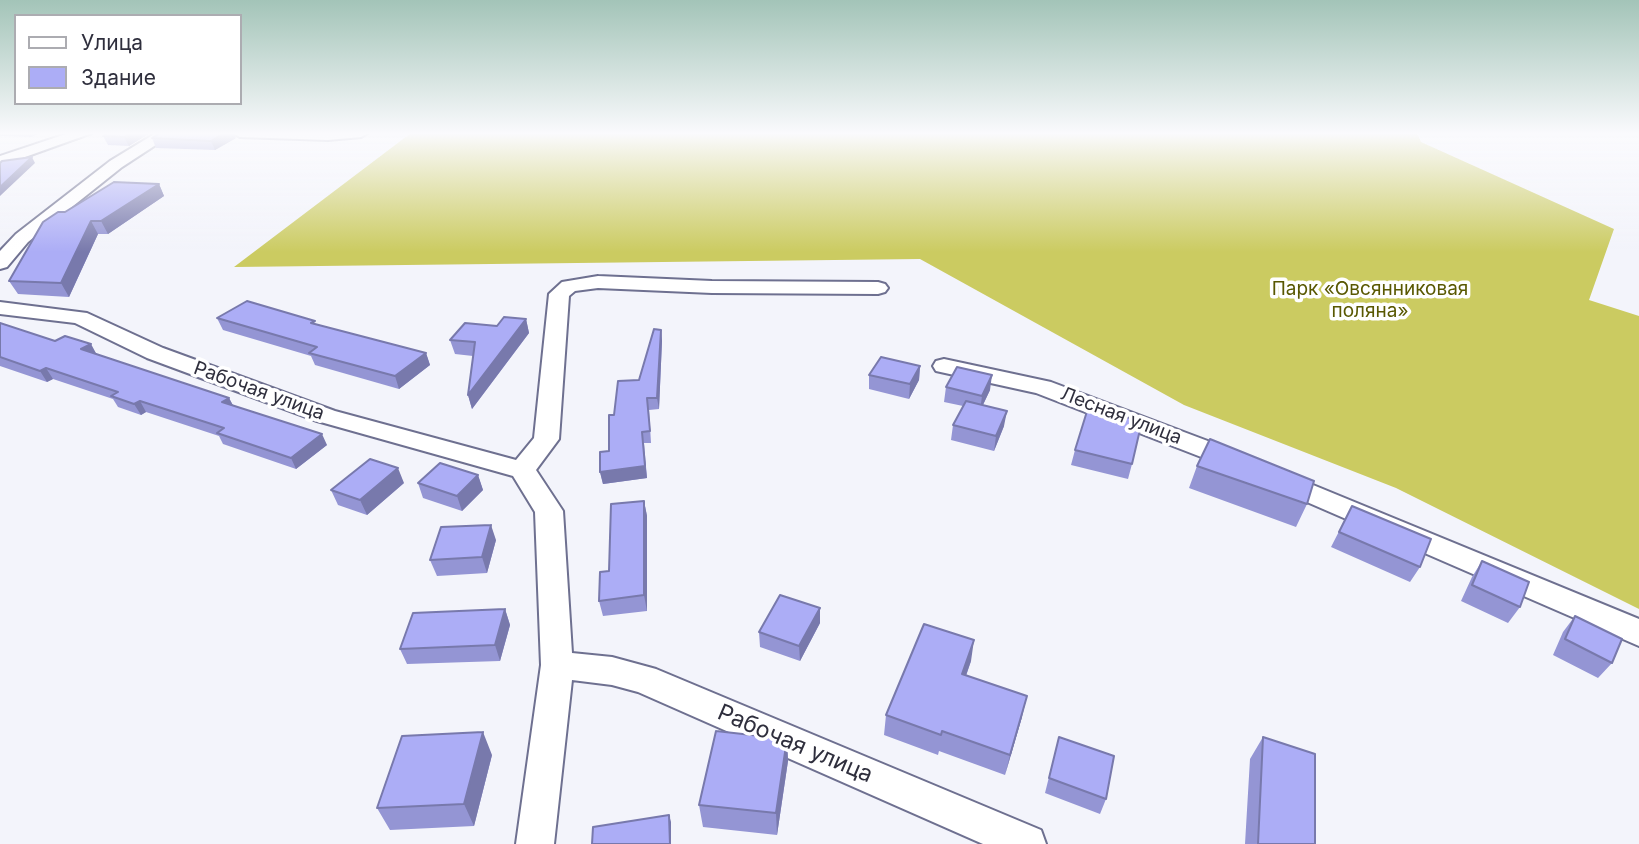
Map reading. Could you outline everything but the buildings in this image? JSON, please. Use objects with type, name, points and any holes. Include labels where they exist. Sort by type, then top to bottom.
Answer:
[{"type":"street","points":[[0,263],[22,238],[105,172]]},
{"type":"street","points":[[535,844],[557,665],[549,511],[523,470],[546,439],[559,294],[569,286],[598,282],[725,288],[878,288]]},
{"type":"street","name":"Рабочая улица","points":[[0,308],[80,317],[155,353],[326,416],[523,470]]},
{"type":"street","name":"Лесная улица","points":[[944,366],[1043,387],[1194,444],[1639,633]]},
{"type":"street","name":"Рабочая улица","points":[[557,665],[612,671],[644,679],[1027,844]]},
{"type":"green space","name":"Парк «Овсянниковая поляна»","points":[[359,172],[1488,172],[1614,229],[1589,300],[1639,316],[1639,609],[1396,488],[1184,405],[920,259],[234,267]]}]
